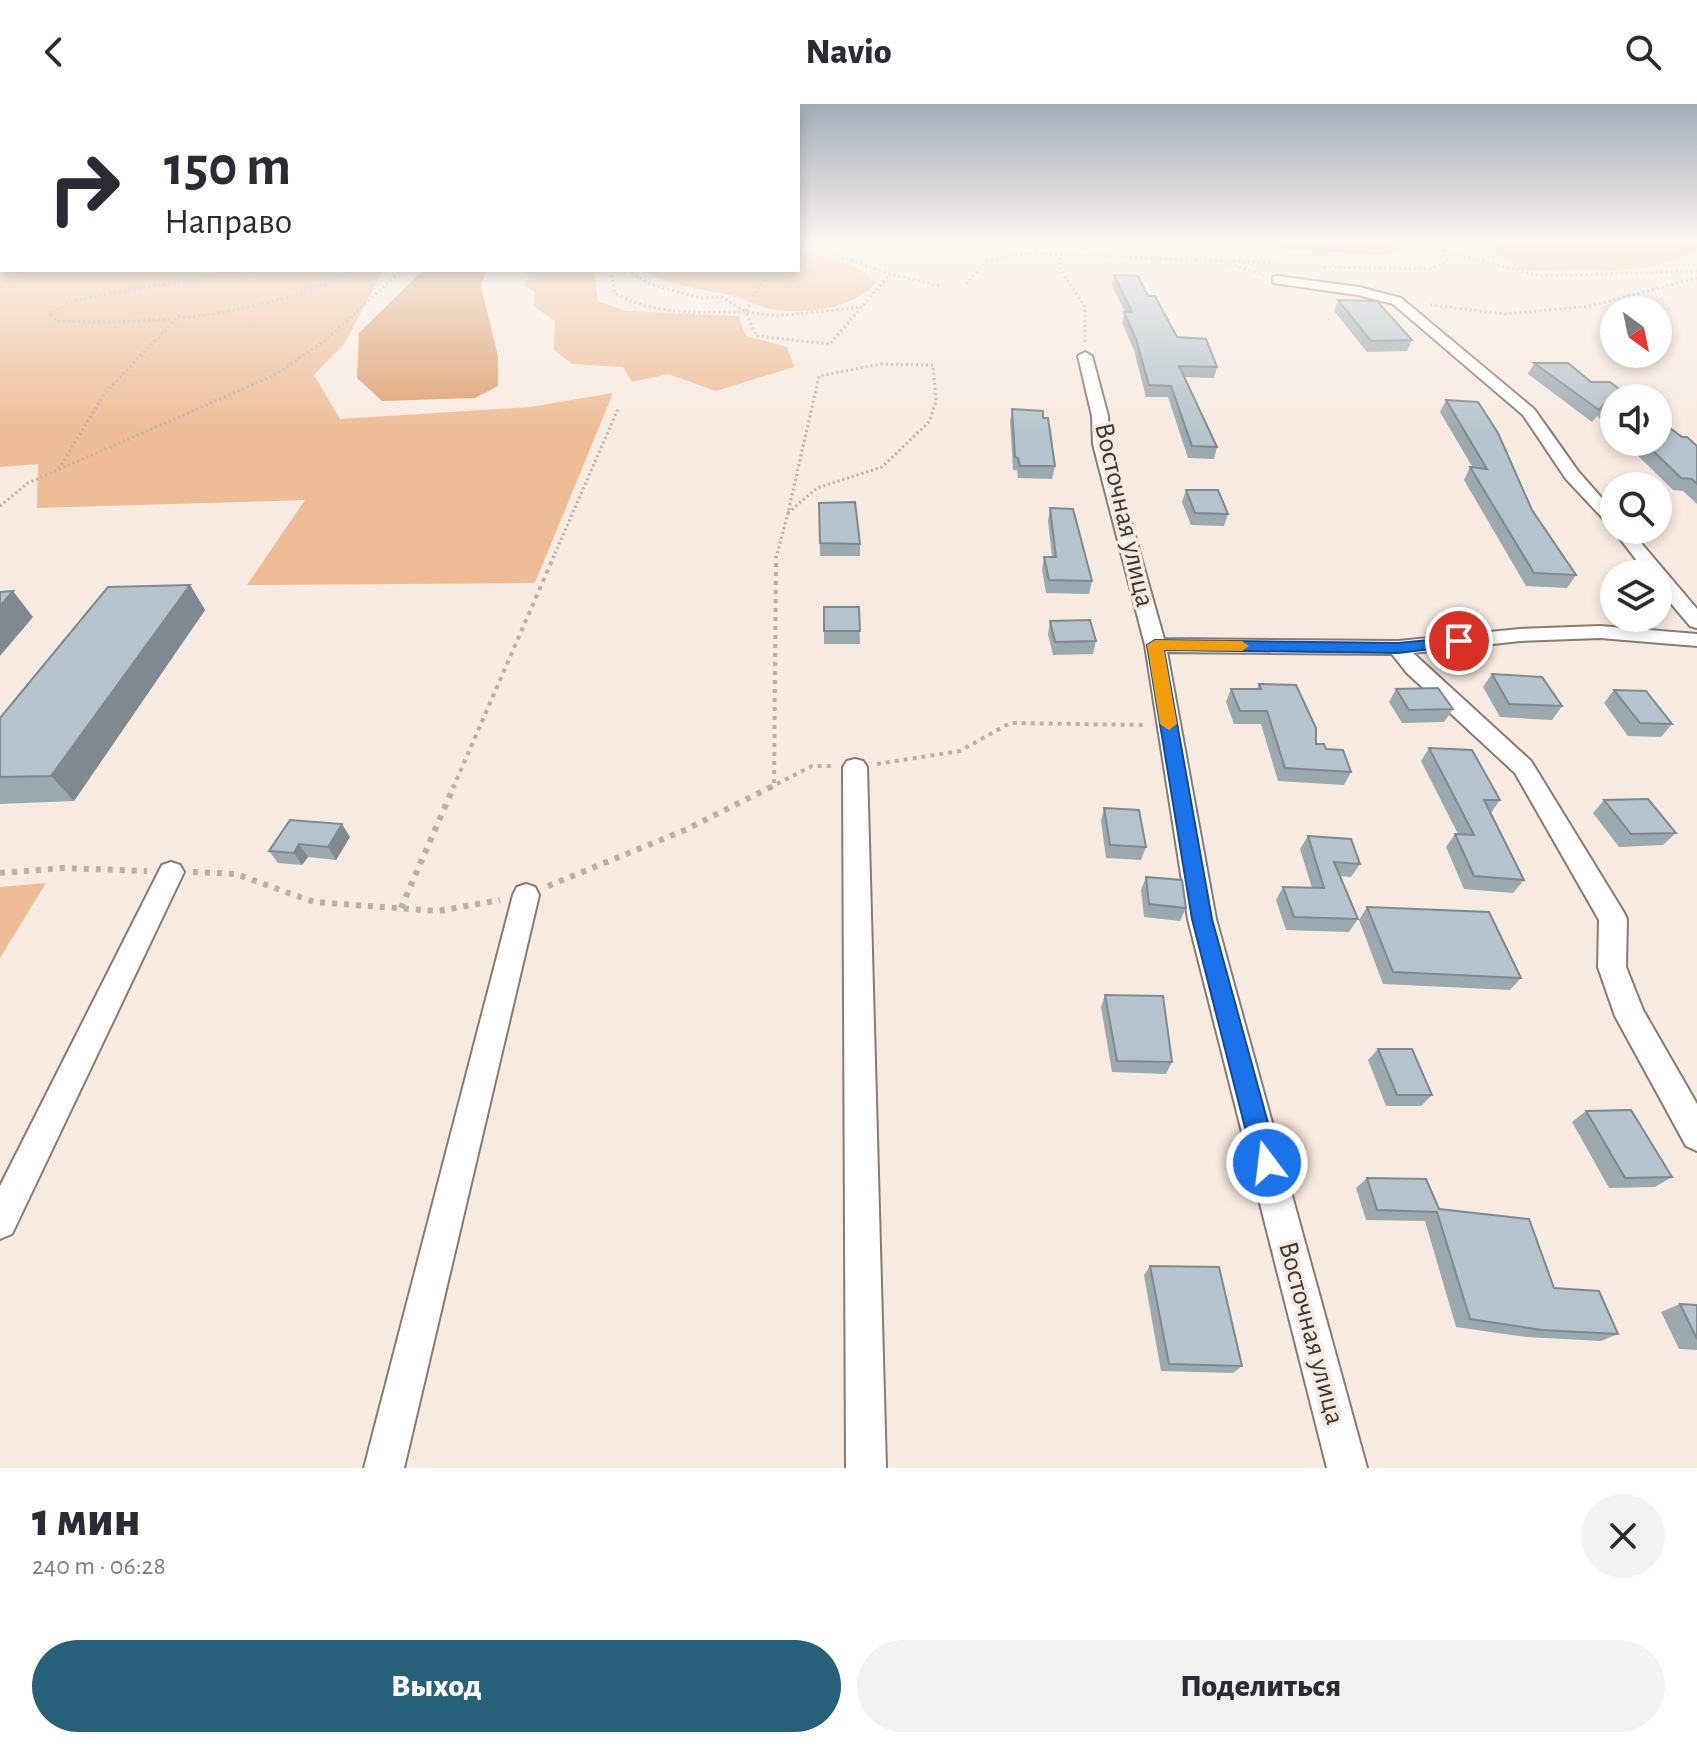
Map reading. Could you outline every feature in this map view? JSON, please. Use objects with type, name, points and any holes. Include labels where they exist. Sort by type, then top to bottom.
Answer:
[{"type":"street","points":[[1403,306],[1529,412],[1572,475],[1600,507]]},
{"type":"street","name":"Восточная улица","points":[[1085,356],[1100,416],[1101,444],[1155,645],[1202,919],[1347,1468]]},
{"type":"street","points":[[1632,544],[1697,622]]},
{"type":"street","points":[[1155,645],[1398,648],[1520,635],[1600,632],[1697,640]]},
{"type":"street","points":[[1398,648],[1414,668],[1523,767],[1613,919],[1612,967],[1630,1016],[1697,1135]]},
{"type":"street","points":[[855,767],[866,1468]]},
{"type":"street","points":[[0,1222],[171,872]]},
{"type":"street","points":[[384,1468],[526,895]]},
{"type":"path","points":[[64,306],[51,315],[57,321],[81,323],[181,314],[232,306]]},
{"type":"path","points":[[0,506],[28,483],[277,374],[327,339],[363,306]]},
{"type":"path","points":[[648,306],[776,316],[862,307]]},
{"type":"path","points":[[736,306],[746,312],[756,336],[830,344],[862,307]]},
{"type":"path","points":[[746,312],[749,306]]},
{"type":"path","points":[[1084,306],[1085,356]]},
{"type":"path","points":[[1436,306],[1505,314],[1591,306]]},
{"type":"path","points":[[59,470],[104,394],[181,314]]},
{"type":"path","points":[[774,783],[774,565],[819,376],[881,364],[933,365],[936,401],[929,422],[882,467],[817,488],[788,513]]},
{"type":"path","points":[[401,908],[618,409]]},
{"type":"path","points":[[0,873],[64,868],[236,874],[314,902],[438,911],[526,895],[685,830],[812,766],[855,767],[960,751],[1010,723],[1169,725]]},
{"type":"shaded area","points":[[0,306],[364,306],[345,343],[314,375],[340,419],[530,407],[613,393],[535,583],[247,585],[305,500],[37,508],[38,464],[0,467]]},
{"type":"shaded area","points":[[387,306],[486,306],[498,356],[498,386],[475,398],[382,401],[357,378],[359,333]]},
{"type":"shaded area","points":[[533,306],[611,306],[626,311],[738,316],[746,336],[787,347],[794,367],[716,391],[668,374],[632,382],[623,367],[572,364],[554,350],[555,321]]},
{"type":"shaded area","points":[[760,306],[837,306],[810,311]]},
{"type":"shaded area","points":[[46,883],[0,958],[0,887]]},
{"type":"building","points":[[1129,306],[1160,306],[1177,337],[1206,339],[1217,367],[1179,366],[1217,447],[1192,446],[1171,386],[1149,385],[1136,339],[1124,312],[1132,312]]},
{"type":"building","points":[[1343,306],[1381,306],[1412,340],[1371,341]]},
{"type":"building","points":[[1534,363],[1568,363],[1591,382],[1610,382],[1613,384],[1600,384],[1599,410]]},
{"type":"building","points":[[1446,400],[1478,402],[1498,433],[1532,510],[1576,575],[1534,573],[1470,467],[1487,469]]},
{"type":"building","points":[[1012,409],[1043,411],[1043,418],[1048,418],[1055,466],[1020,466],[1015,457]]},
{"type":"building","points":[[1672,430],[1697,446],[1697,484],[1692,479],[1681,478],[1658,456],[1672,456]]},
{"type":"building","points":[[1186,490],[1218,490],[1228,514],[1195,513]]},
{"type":"building","points":[[855,502],[860,544],[820,543],[819,503]]},
{"type":"building","points":[[1050,508],[1073,509],[1092,581],[1049,580],[1044,557],[1056,557]]},
{"type":"building","points":[[190,585],[51,776],[0,777],[0,718],[108,587]]},
{"type":"building","points":[[13,591],[0,606],[0,592]]},
{"type":"building","points":[[824,607],[859,607],[860,631],[824,631]]},
{"type":"building","points":[[1090,620],[1096,641],[1055,642],[1050,621]]},
{"type":"building","points":[[1492,674],[1542,677],[1562,706],[1509,704]]},
{"type":"building","points":[[1259,684],[1296,685],[1316,728],[1316,744],[1324,744],[1326,749],[1343,750],[1351,772],[1285,768],[1267,711],[1240,711],[1231,689],[1261,689]]},
{"type":"building","points":[[1438,688],[1453,709],[1409,710],[1396,689]]},
{"type":"building","points":[[1614,690],[1646,691],[1672,724],[1640,723]]},
{"type":"building","points":[[1429,748],[1472,750],[1500,800],[1484,800],[1524,880],[1474,876],[1455,834],[1474,835]]},
{"type":"building","points":[[1648,799],[1676,833],[1631,834],[1604,800]]},
{"type":"building","points":[[1104,808],[1139,810],[1146,847],[1110,845]]},
{"type":"building","points":[[290,820],[342,824],[328,847],[299,844],[294,853],[269,851]]},
{"type":"building","points":[[1308,836],[1351,839],[1360,864],[1334,862],[1358,919],[1294,917],[1283,887],[1324,888]]},
{"type":"building","points":[[1146,877],[1182,880],[1186,908],[1149,904]]},
{"type":"building","points":[[1367,907],[1489,912],[1521,978],[1393,972]]},
{"type":"building","points":[[1105,995],[1163,996],[1172,1062],[1117,1061]]},
{"type":"building","points":[[1378,1049],[1412,1049],[1432,1095],[1397,1095]]},
{"type":"building","points":[[1631,1110],[1672,1177],[1625,1178],[1586,1111]]},
{"type":"building","points":[[1367,1178],[1426,1179],[1439,1209],[1529,1219],[1554,1288],[1599,1291],[1618,1334],[1542,1330],[1470,1319],[1437,1212],[1377,1210]]},
{"type":"building","points":[[1150,1266],[1219,1267],[1242,1366],[1169,1364]]},
{"type":"building","points":[[1680,1304],[1697,1305],[1697,1339]]},
{"type":"slow traffic","points":[[1169,724],[1155,645],[1242,646]]},
{"type":"route","points":[[1267,1163],[1202,919],[1155,645],[1398,648],[1459,641]]}]
